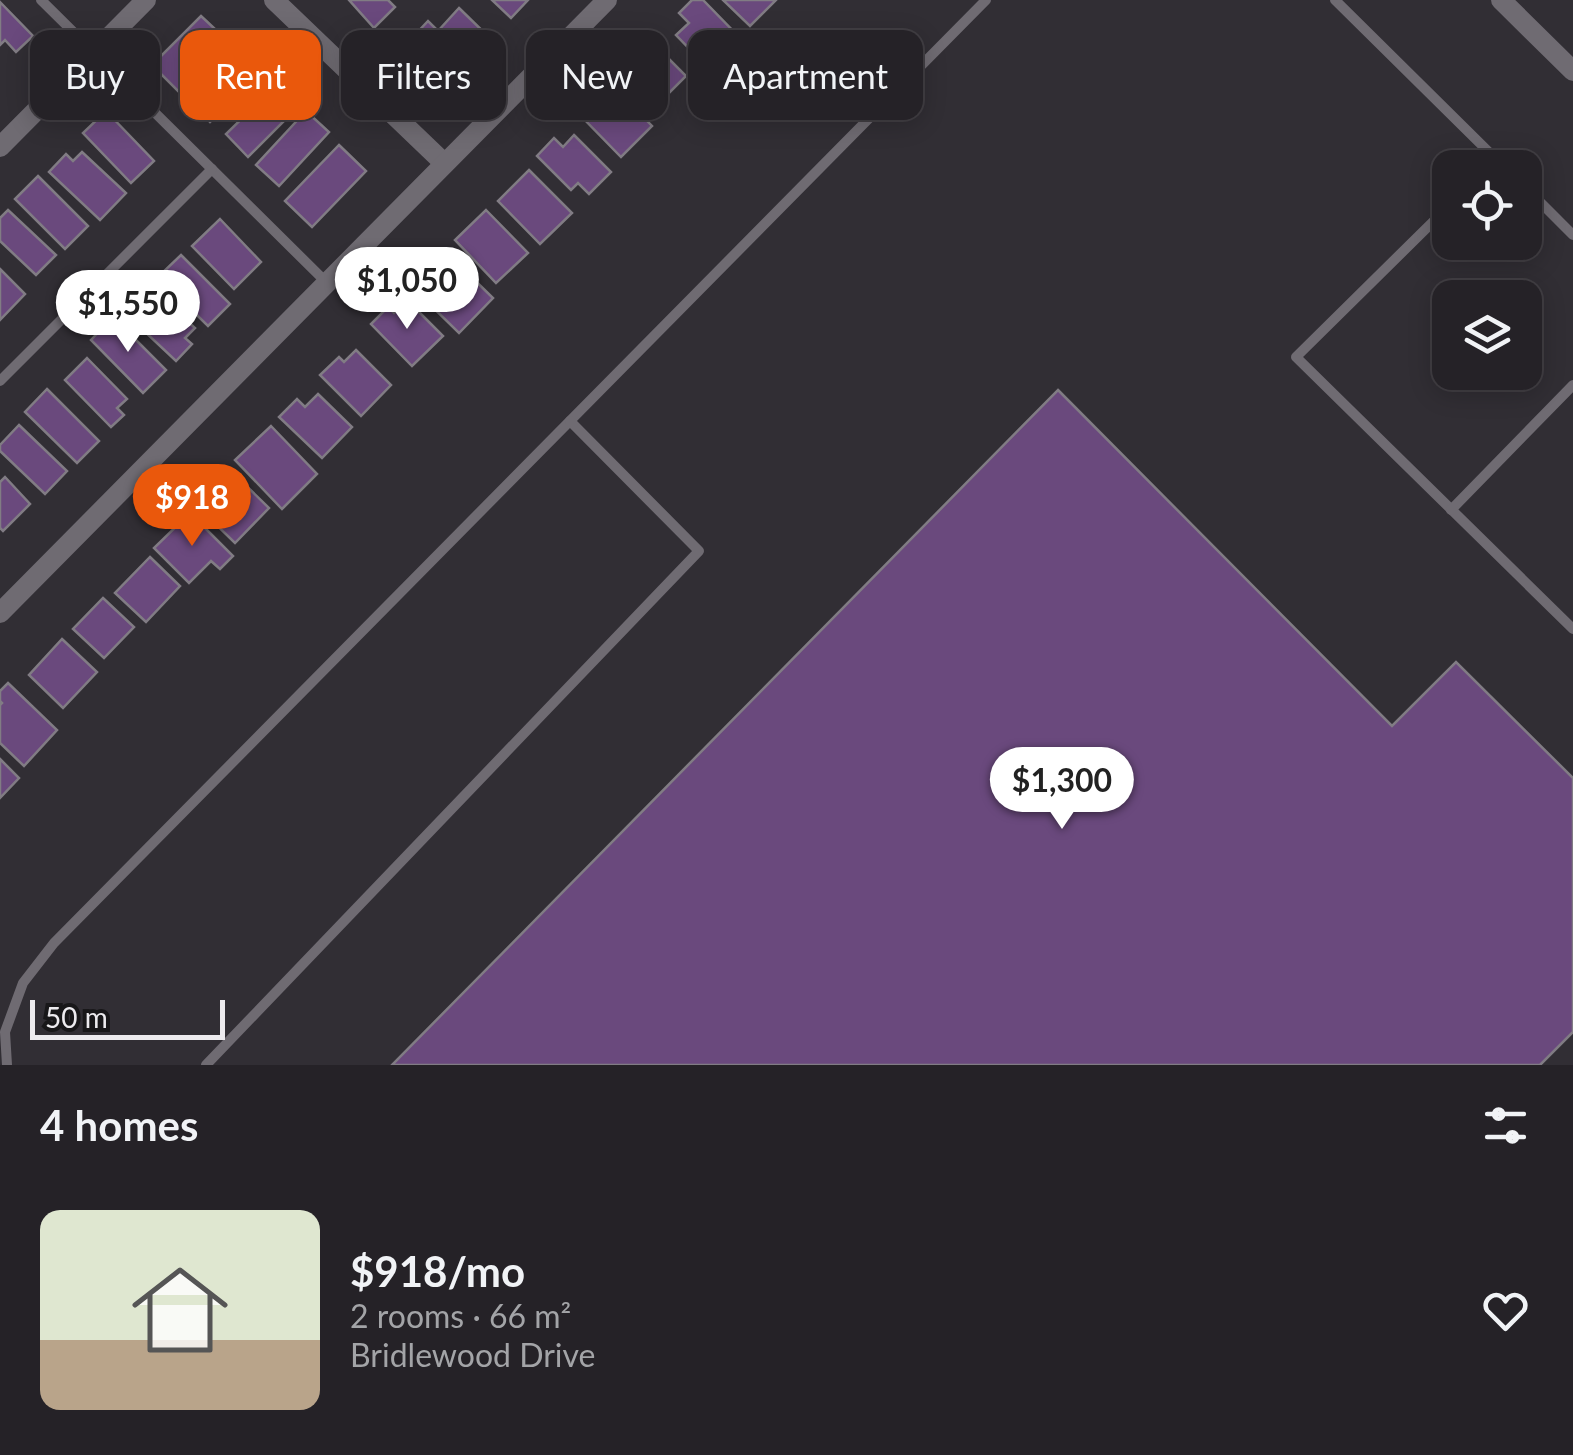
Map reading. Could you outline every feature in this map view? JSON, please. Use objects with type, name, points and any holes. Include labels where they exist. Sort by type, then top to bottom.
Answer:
[{"type":"street","points":[[116,30],[146,0]]},
{"type":"street","points":[[274,0],[444,163]]},
{"type":"street","points":[[0,613],[608,0]]},
{"type":"street","points":[[1501,0],[1573,71]]},
{"type":"street","points":[[0,147],[30,117]]},
{"type":"lane","points":[[41,0],[72,30]]},
{"type":"lane","points":[[7,1065],[5,1032],[23,983],[54,943],[986,0]]},
{"type":"lane","points":[[1335,0],[1481,150]]},
{"type":"lane","points":[[160,117],[328,284]]},
{"type":"lane","points":[[0,381],[212,169]]},
{"type":"lane","points":[[1542,205],[1573,235]]},
{"type":"lane","points":[[1432,223],[1296,356],[1573,630]]},
{"type":"lane","points":[[1451,510],[1573,386]]},
{"type":"lane","points":[[206,1065],[700,552],[570,421]]},
{"type":"building","points":[[349,0],[388,0],[395,7],[374,28]]},
{"type":"building","points":[[492,0],[528,0],[511,18]]},
{"type":"building","points":[[692,0],[703,0],[732,30],[688,30],[688,47],[676,35],[689,23],[679,13]]},
{"type":"building","points":[[723,0],[776,0],[750,26]]},
{"type":"building","points":[[0,2],[30,33],[30,39],[16,52],[5,40],[0,45]]},
{"type":"building","points":[[459,8],[482,30],[439,30]]},
{"type":"building","points":[[201,16],[215,29],[214,30],[187,30]]},
{"type":"building","points":[[428,21],[437,30],[420,30]]},
{"type":"building","points":[[180,37],[179,92],[160,73],[160,57]]},
{"type":"building","points":[[668,58],[686,76],[668,94]]},
{"type":"building","points":[[97,120],[115,120],[154,161],[131,183],[83,133]]},
{"type":"building","points":[[240,120],[285,120],[248,157],[226,134]]},
{"type":"building","points":[[298,120],[316,120],[329,132],[279,186],[256,165]]},
{"type":"building","points":[[585,120],[646,120],[652,126],[621,157]]},
{"type":"building","points":[[574,135],[611,172],[589,194],[578,183],[571,190],[537,156],[554,138],[563,147]]},
{"type":"building","points":[[339,145],[366,171],[312,227],[285,201]]},
{"type":"building","points":[[82,152],[126,193],[100,220],[49,172],[66,154],[73,161]]},
{"type":"building","points":[[529,170],[572,213],[540,244],[498,201]]},
{"type":"building","points":[[38,176],[88,226],[65,249],[15,199]]},
{"type":"building","points":[[8,210],[56,255],[36,275],[0,241],[0,218]]},
{"type":"building","points":[[486,210],[528,253],[496,283],[455,240]]},
{"type":"building","points":[[220,219],[261,262],[234,289],[192,246]]},
{"type":"building","points":[[181,255],[230,304],[208,326],[158,277]]},
{"type":"building","points":[[452,258],[493,298],[459,333],[410,285],[427,268],[436,275]]},
{"type":"building","points":[[0,269],[25,294],[0,320]]},
{"type":"building","points":[[151,287],[195,328],[185,338],[192,344],[176,361],[126,314]]},
{"type":"building","points":[[407,300],[443,336],[412,366],[371,324],[388,307],[394,313]]},
{"type":"building","points":[[113,317],[166,370],[143,393],[91,340]]},
{"type":"building","points":[[356,350],[391,385],[361,416],[320,375],[339,357],[344,362]]},
{"type":"building","points":[[87,358],[127,399],[117,408],[124,415],[111,427],[65,380]]},
{"type":"building","points":[[47,389],[99,441],[77,463],[25,412]]},
{"type":"building","points":[[1058,390],[1392,726],[1456,662],[1573,778],[1573,1032],[1540,1065],[392,1065]]},
{"type":"building","points":[[318,394],[352,427],[322,458],[279,417],[297,399],[305,407]]},
{"type":"building","points":[[19,425],[67,471],[45,494],[0,451],[0,445]]},
{"type":"building","points":[[271,426],[317,474],[282,509],[235,460]]},
{"type":"building","points":[[229,469],[269,508],[235,543],[195,504]]},
{"type":"building","points":[[5,477],[30,504],[3,531],[0,482]]},
{"type":"building","points":[[190,513],[233,556],[220,569],[211,561],[189,583],[154,548]]},
{"type":"building","points":[[150,557],[180,586],[146,622],[115,593]]},
{"type":"building","points":[[103,598],[134,627],[104,658],[73,629]]},
{"type":"building","points":[[62,639],[97,672],[63,708],[29,675]]},
{"type":"building","points":[[8,683],[57,730],[24,766],[0,743],[0,691]]},
{"type":"building","points":[[0,759],[19,778],[0,798]]}]
